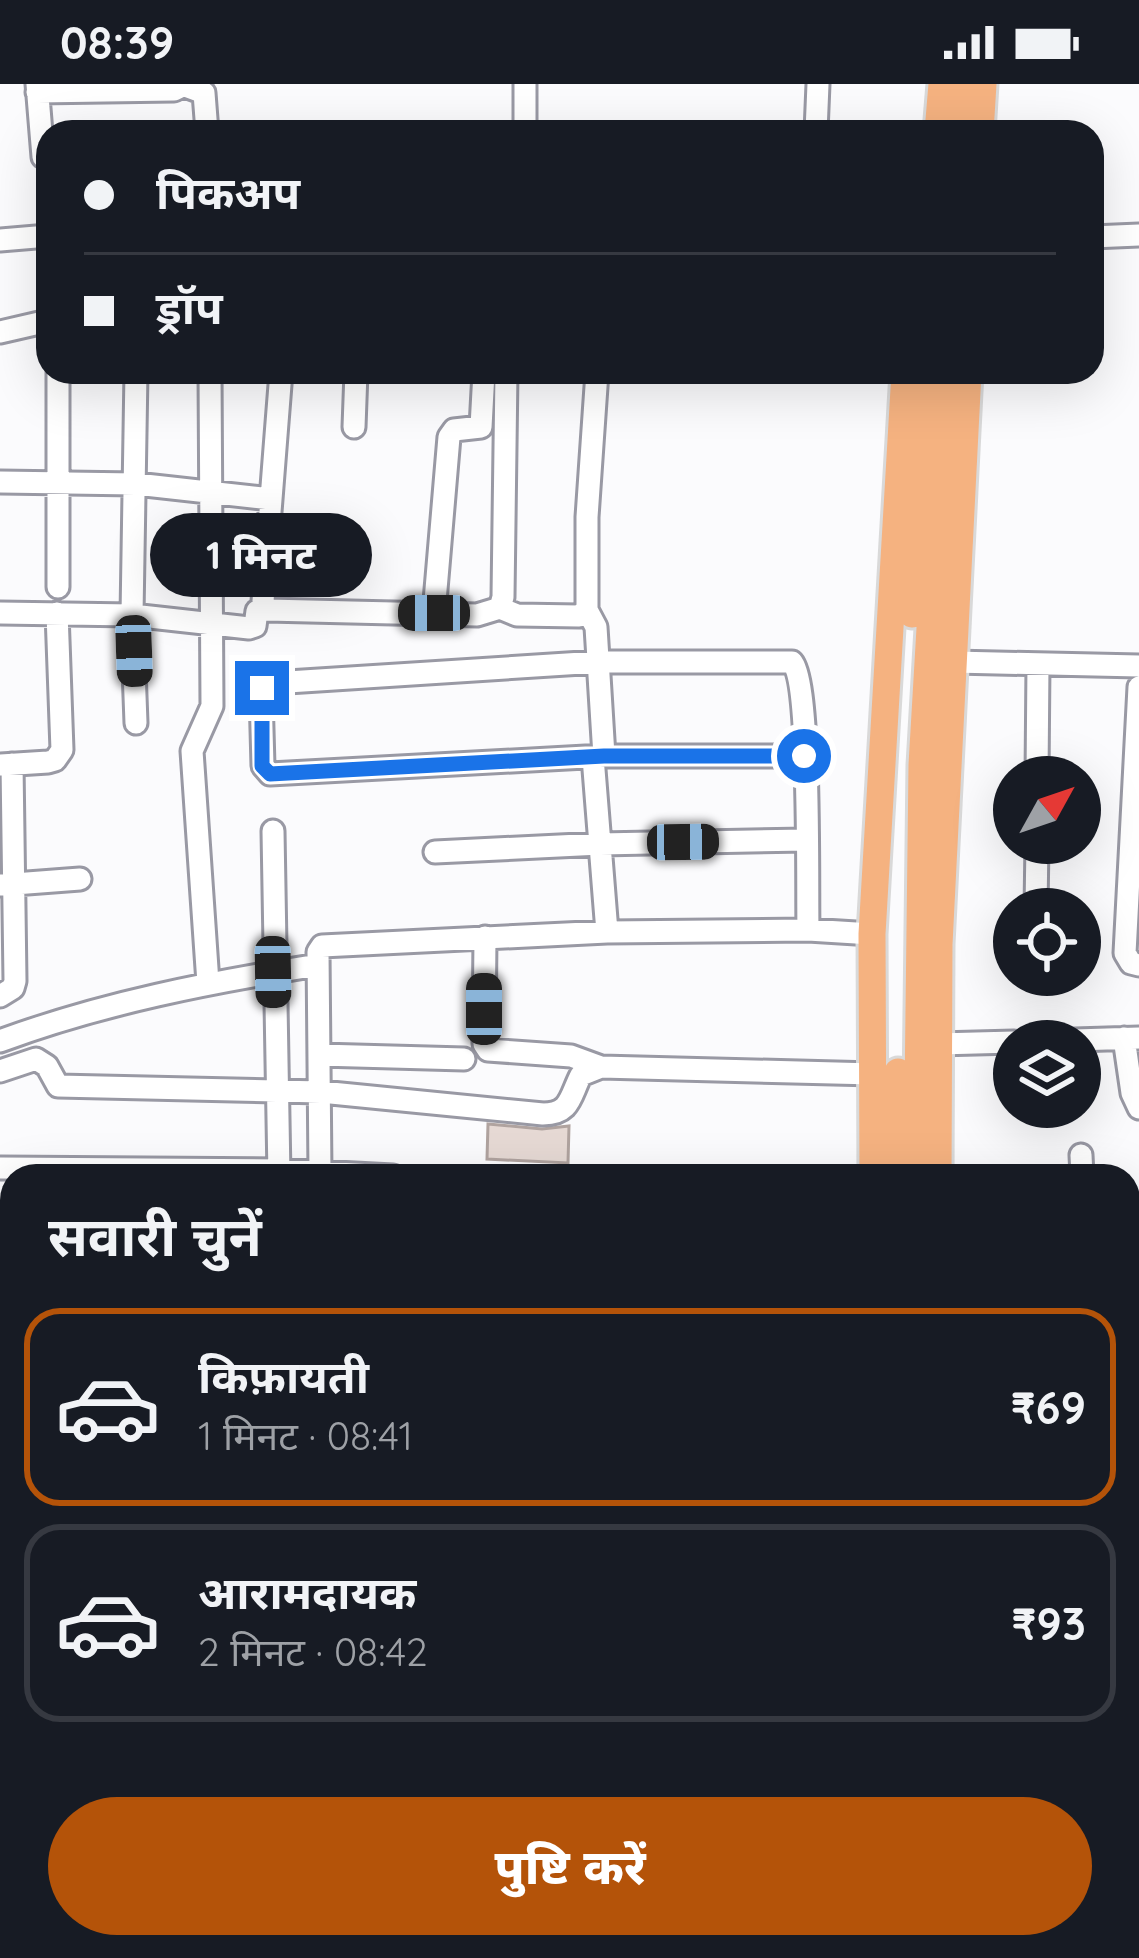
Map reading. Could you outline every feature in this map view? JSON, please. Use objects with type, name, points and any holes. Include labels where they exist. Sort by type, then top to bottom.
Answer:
[{"type":"main road","points":[[922,120],[924,84]]},
{"type":"main road","points":[[939,120],[942,84]]},
{"type":"main road","points":[[961,120],[963,84]]},
{"type":"main road","points":[[981,120],[983,84]]},
{"type":"main road","points":[[873,1164],[872,934],[903,384]]},
{"type":"main road","points":[[897,1164],[905,769],[922,384]]},
{"type":"main road","points":[[917,1164],[922,765],[943,384]]},
{"type":"main road","points":[[938,1164],[939,944],[967,384]]},
{"type":"street","points":[[525,84],[525,120]]},
{"type":"street","points":[[816,120],[818,84]]},
{"type":"street","points":[[40,120],[37,88],[174,90],[186,85],[204,93],[206,120]]},
{"type":"street","points":[[1104,236],[1139,235]]},
{"type":"street","points":[[0,240],[36,237]]},
{"type":"street","points":[[0,332],[36,324]]},
{"type":"street","points":[[58,384],[58,587]]},
{"type":"street","points":[[136,384],[132,615],[136,723]]},
{"type":"street","points":[[208,983],[192,752],[212,706],[210,384]]},
{"type":"street","points":[[267,610],[263,601],[280,384]]},
{"type":"street","points":[[354,427],[356,384]]},
{"type":"street","points":[[434,613],[449,437],[454,430],[481,428],[483,384]]},
{"type":"street","points":[[500,608],[506,384]]},
{"type":"street","points":[[596,384],[587,517],[587,610],[596,627],[600,844],[607,932]]},
{"type":"street","points":[[0,482],[136,484],[271,499]]},
{"type":"street","points":[[0,613],[132,615],[253,627],[257,611],[267,610],[477,615],[500,608],[517,615],[579,616],[587,610]]},
{"type":"street","points":[[0,997],[15,981],[7,942],[6,765],[56,760],[62,750],[57,613]]},
{"type":"street","points":[[804,756],[598,756],[270,774],[262,766],[261,693],[272,683],[598,662],[792,662],[800,674],[804,756],[808,930]]},
{"type":"street","points":[[954,662],[1139,666]]},
{"type":"street","points":[[1037,756],[1038,664]]},
{"type":"street","points":[[1139,687],[1125,953],[1131,963],[1139,964]]},
{"type":"street","points":[[273,831],[279,1164]]},
{"type":"street","points":[[436,852],[806,840]]},
{"type":"street","points":[[6,885],[80,879]]},
{"type":"street","points":[[320,1164],[318,965],[322,946],[607,932],[872,934]]},
{"type":"street","points":[[485,937],[484,1044],[488,1050],[571,1056],[601,1067],[874,1074]]},
{"type":"street","points":[[0,1041],[208,983],[318,965]]},
{"type":"street","points":[[32,1029],[37,1059],[58,1085],[276,1089],[558,1114],[571,1101],[581,1075],[601,1067]]},
{"type":"street","points":[[1101,1039],[1132,1038],[1132,1094],[1139,1108]]},
{"type":"street","points":[[938,1044],[993,1043]]},
{"type":"street","points":[[320,1055],[464,1059]]},
{"type":"street","points":[[0,1071],[37,1059]]},
{"type":"building","points":[[488,1124],[542,1129],[569,1126],[568,1163],[487,1159]]},
{"type":"route","points":[[262,688],[262,766],[265,772],[277,775],[604,756],[804,756]]}]
